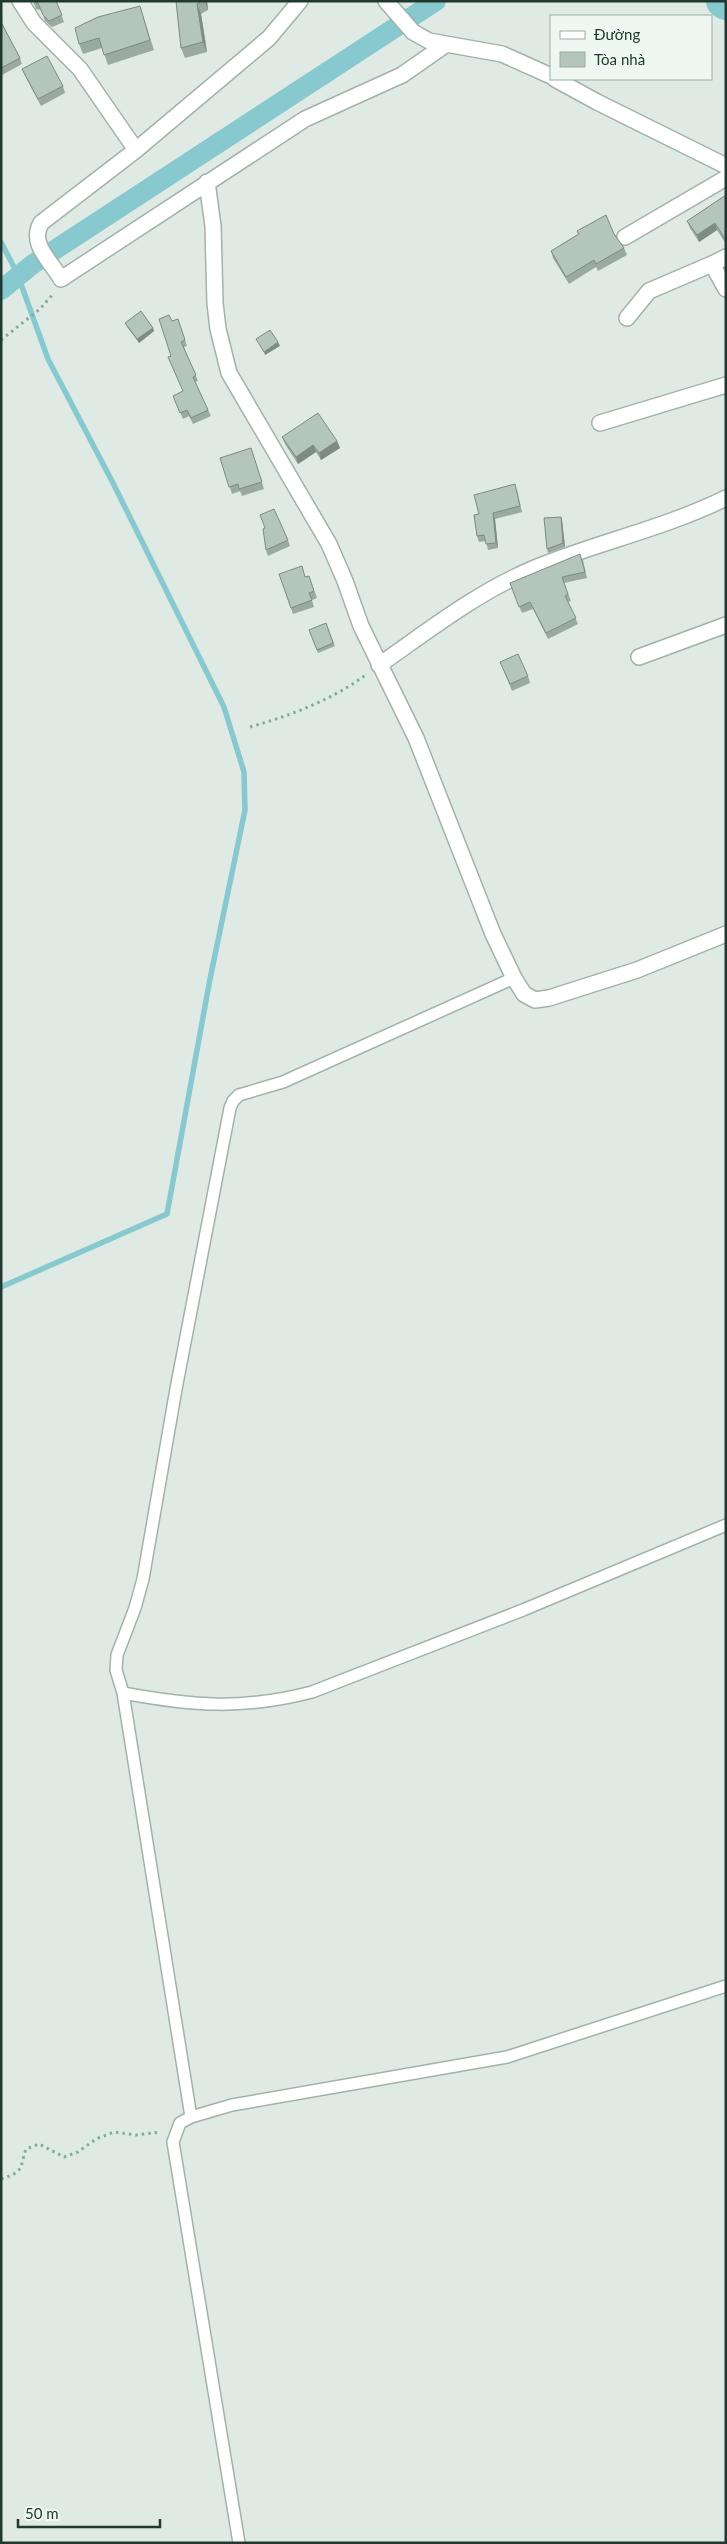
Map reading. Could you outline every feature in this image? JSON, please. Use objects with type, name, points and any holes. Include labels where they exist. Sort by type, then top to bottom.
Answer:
[{"type":"street","points":[[20,1],[34,22],[80,69],[136,150]]},
{"type":"street","points":[[300,1],[269,38],[136,150],[41,223],[36,231],[41,250],[61,279],[305,119],[402,75],[445,45]]},
{"type":"street","points":[[391,6],[416,35],[429,42],[502,54],[550,76]]},
{"type":"street","points":[[557,80],[726,166]]},
{"type":"street","points":[[625,237],[726,178]]},
{"type":"street","points":[[207,182],[213,226],[215,303],[218,329],[229,373],[329,544],[361,626],[416,738],[475,888],[514,978],[524,994],[535,1000],[549,998],[637,970],[726,934]]},
{"type":"street","points":[[627,318],[648,291],[726,257]]},
{"type":"street","points":[[712,264],[726,289]]},
{"type":"street","points":[[600,423],[726,385]]},
{"type":"street","points":[[379,665],[458,610],[528,571],[686,516],[726,498]]},
{"type":"street","points":[[640,658],[726,625]]},
{"type":"lane","points":[[190,2117],[123,1694],[116,1670],[117,1655],[135,1608],[143,1578],[176,1388],[232,1101],[239,1095],[283,1082],[514,978]]},
{"type":"lane","points":[[123,1694],[168,1702],[231,1706],[281,1700],[312,1692],[523,1610],[726,1525]]},
{"type":"lane","points":[[239,2543],[173,2142],[176,2129],[180,2123],[190,2117],[232,2105],[308,2090],[406,2076],[506,2057],[726,1986]]},
{"type":"path","points":[[1,340],[51,298],[61,279]]},
{"type":"path","points":[[250,727],[283,718],[328,698],[349,687],[379,665]]},
{"type":"path","points":[[1,2179],[13,2176],[20,2171],[23,2168],[26,2149],[39,2144],[64,2157],[78,2152],[96,2139],[114,2132],[136,2135],[176,2129]]},
{"type":"building","points":[[33,1],[56,1],[62,15],[49,21],[43,15],[38,3]]},
{"type":"building","points":[[176,1],[201,1],[197,4],[203,42],[181,48]]},
{"type":"building","points":[[140,6],[150,40],[104,55],[99,38],[79,44],[75,28],[98,17]]},
{"type":"building","points":[[1,22],[20,58],[1,68]]},
{"type":"building","points":[[47,56],[63,86],[38,99],[22,69]]},
{"type":"building","points":[[726,195],[726,239],[715,223],[697,235],[687,221]]},
{"type":"building","points":[[606,215],[614,234],[624,248],[596,264],[594,260],[566,277],[551,251],[579,234],[577,231]]},
{"type":"building","points":[[141,311],[153,328],[137,339],[125,323]]},
{"type":"building","points":[[169,315],[172,321],[178,319],[185,340],[181,342],[196,375],[193,377],[208,410],[191,418],[187,410],[180,413],[173,396],[183,391],[168,357],[171,356],[159,319]]},
{"type":"building","points":[[270,330],[278,342],[264,352],[256,339]]},
{"type":"building","points":[[318,413],[337,441],[319,453],[313,445],[296,457],[282,437]]},
{"type":"building","points":[[251,448],[262,482],[239,489],[238,484],[229,487],[220,458]]},
{"type":"building","points":[[515,484],[520,506],[493,513],[496,543],[486,544],[484,535],[477,536],[474,515],[479,514],[474,495]]},
{"type":"building","points":[[274,509],[288,540],[266,550],[263,529],[265,528],[260,515]]},
{"type":"building","points":[[561,517],[563,543],[547,549],[544,518]]},
{"type":"building","points":[[580,554],[585,572],[562,577],[568,594],[565,596],[576,618],[546,633],[530,602],[519,607],[510,583]]},
{"type":"building","points":[[302,566],[305,577],[309,576],[314,591],[309,593],[312,600],[291,608],[279,574]]},
{"type":"building","points":[[326,623],[333,643],[317,650],[309,630]]},
{"type":"building","points":[[518,654],[528,676],[510,684],[500,662]]},
{"type":"waterway","points":[[1,290],[33,264],[436,1]]},
{"type":"waterway","points":[[1,242],[17,273],[48,359],[113,483],[224,707],[244,772],[245,810],[210,979],[167,1214],[1,1287]]}]
